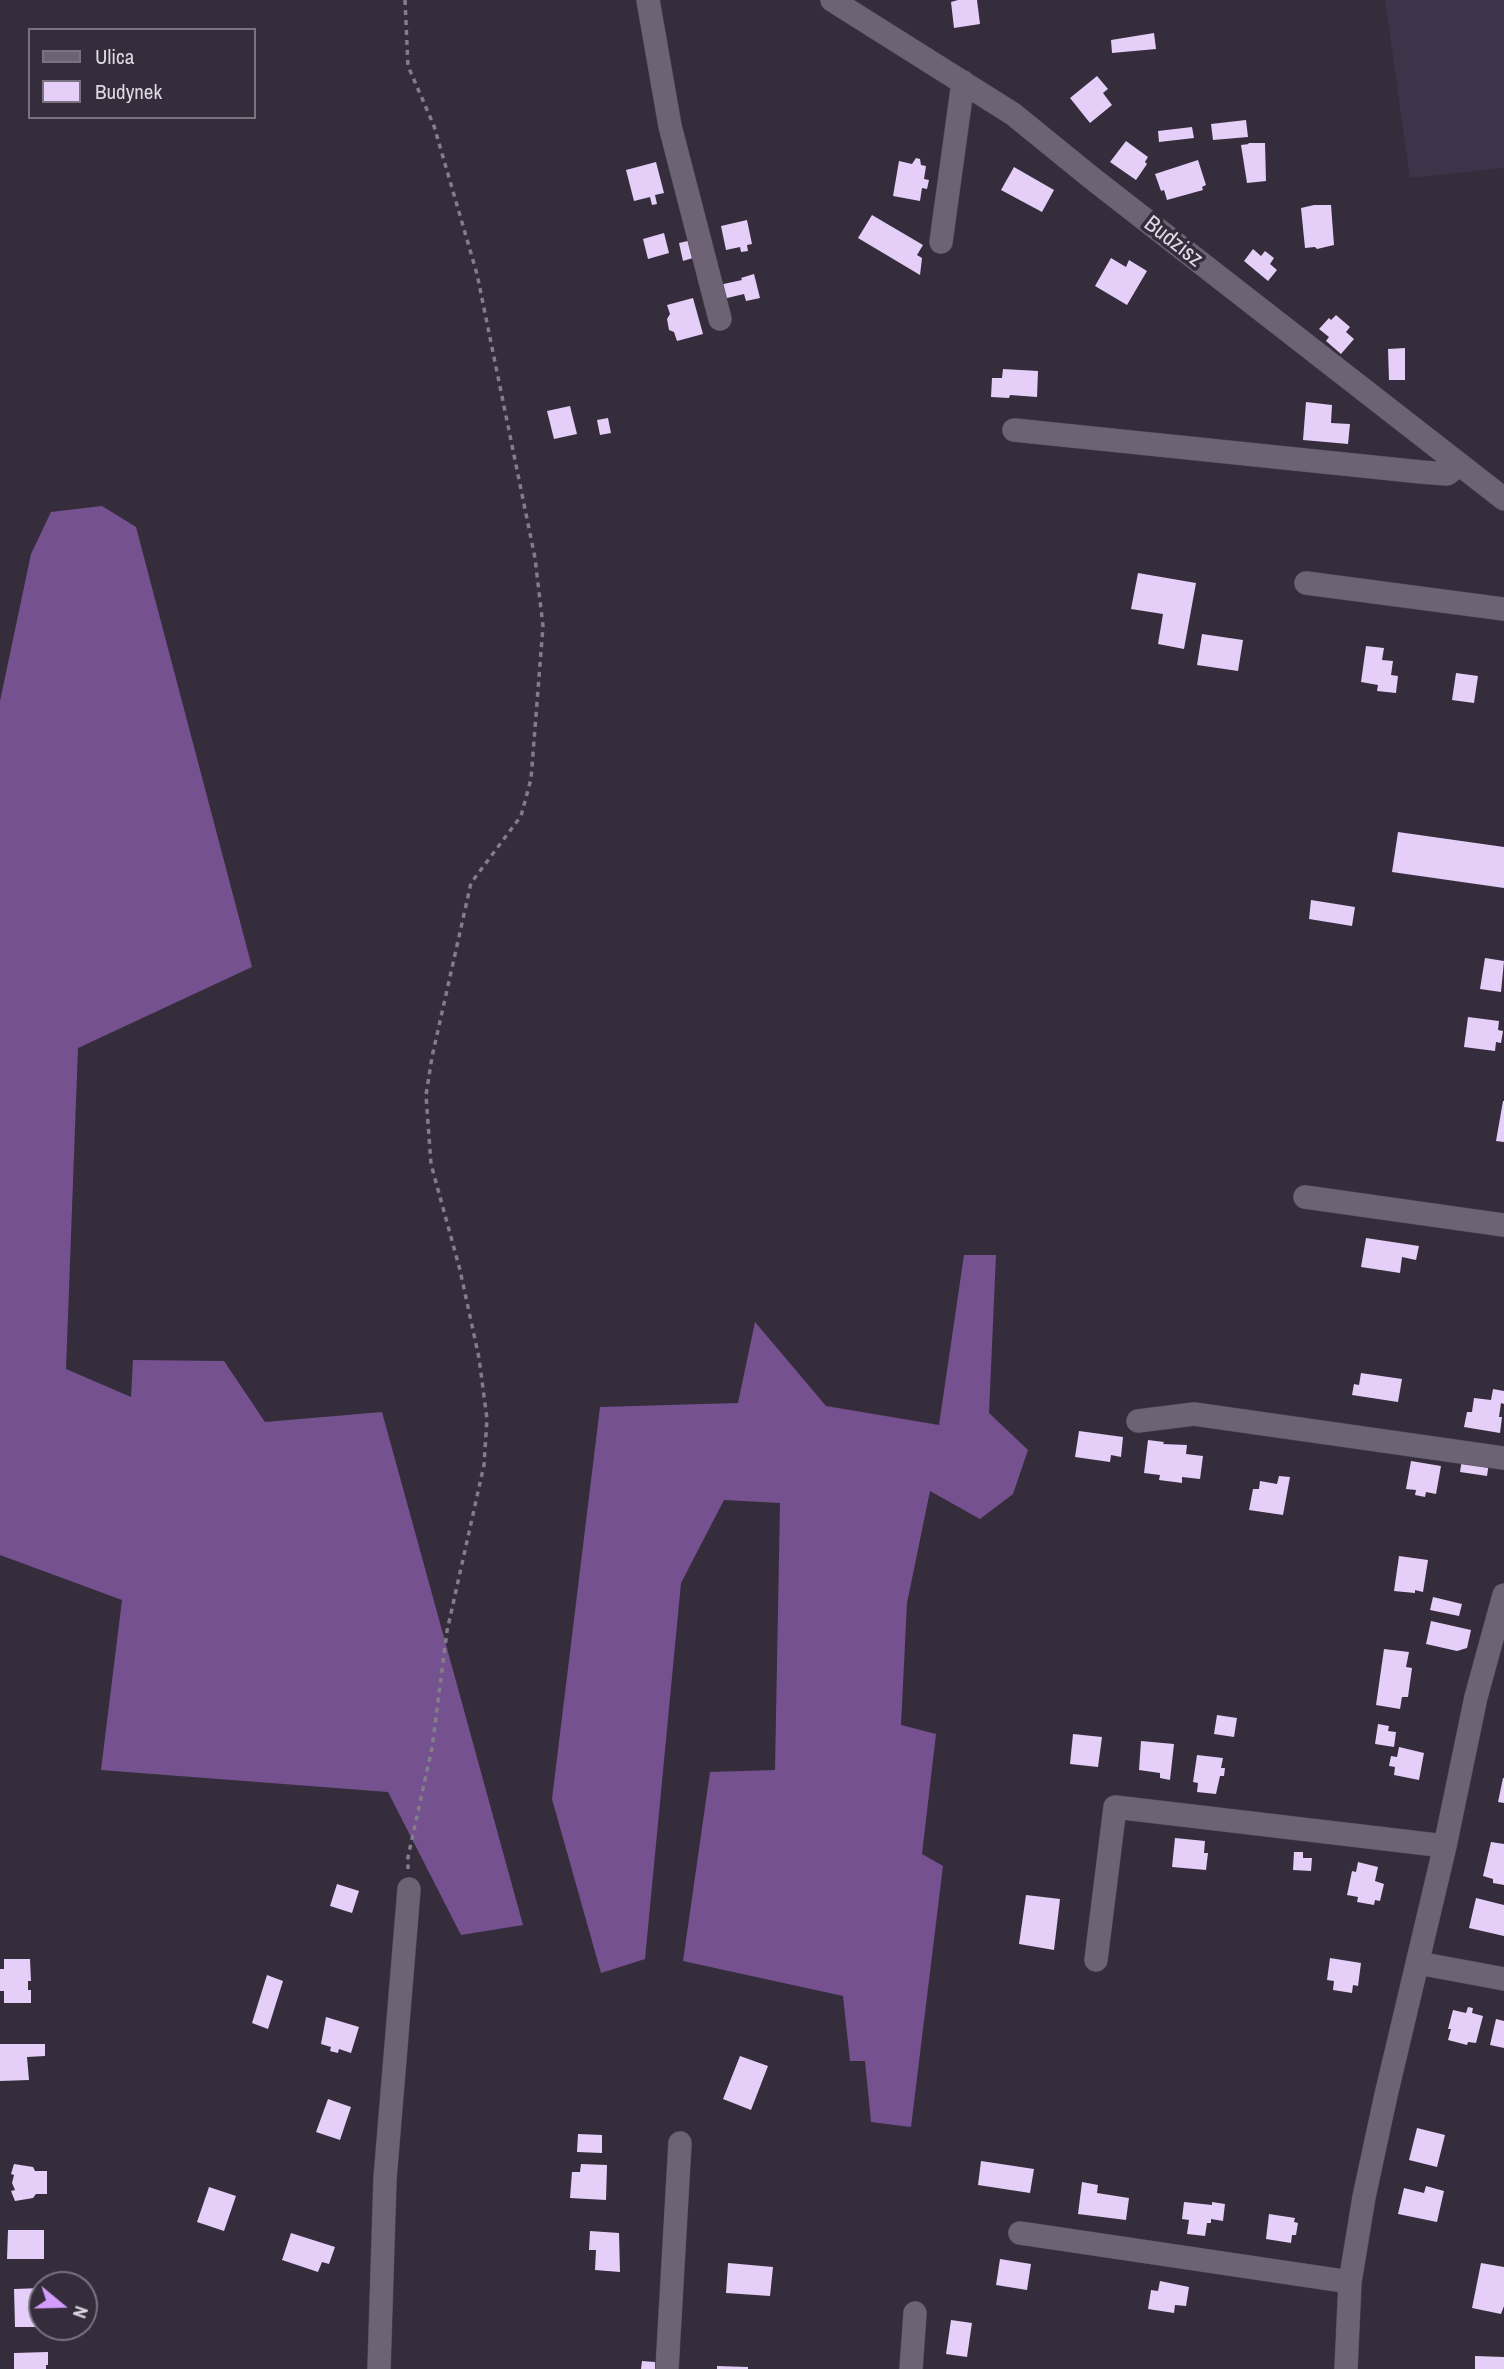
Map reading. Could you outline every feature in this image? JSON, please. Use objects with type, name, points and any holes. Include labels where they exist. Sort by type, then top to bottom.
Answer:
[{"type":"street","points":[[649,0],[670,126],[720,319]]},
{"type":"street","name":"Budzisz","points":[[831,0],[1013,114],[1504,499]]},
{"type":"street","points":[[941,242],[963,82]]},
{"type":"street","points":[[1014,430],[1421,472],[1447,474],[1459,465]]},
{"type":"street","points":[[1306,583],[1504,609]]},
{"type":"street","points":[[1305,1197],[1504,1226]]},
{"type":"street","points":[[1138,1421],[1194,1414],[1504,1458]]},
{"type":"street","points":[[1346,2369],[1350,2282],[1364,2197],[1445,1846],[1476,1696],[1504,1595]]},
{"type":"street","points":[[1096,1960],[1115,1807],[1445,1846]]},
{"type":"street","points":[[379,2369],[386,2179],[409,1889]]},
{"type":"street","points":[[1418,1963],[1504,1979]]},
{"type":"street","points":[[667,2369],[680,2143]]},
{"type":"street","points":[[1020,2233],[1350,2282]]},
{"type":"street","points":[[911,2369],[915,2313]]},
{"type":"path","points":[[405,0],[408,66],[434,126],[477,274],[535,558],[544,626],[531,779],[521,816],[471,883],[426,1095],[431,1164],[479,1358],[487,1419],[484,1465],[447,1631],[432,1748],[408,1857],[409,1889]]},
{"type":"shaded area","points":[[1385,0],[1504,0],[1504,168],[1410,178]]},
{"type":"shaded area","points":[[102,506],[136,527],[252,967],[78,1048],[66,1369],[131,1397],[133,1360],[224,1361],[265,1422],[382,1412],[523,1925],[461,1935],[388,1792],[101,1770],[122,1600],[0,1555],[0,701],[31,554],[51,512]]},
{"type":"shaded area","points":[[964,1255],[996,1255],[989,1413],[1028,1450],[1013,1494],[980,1519],[930,1491],[907,1603],[901,1725],[936,1734],[922,1854],[943,1866],[911,2127],[871,2122],[865,2061],[850,2061],[843,1996],[683,1961],[710,1772],[775,1770],[780,1503],[724,1500],[681,1583],[645,1959],[601,1973],[552,1799],[600,1407],[738,1403],[755,1322],[826,1406],[939,1425]]},
{"type":"building","points":[[977,0],[980,24],[954,28],[951,2]]},
{"type":"building","points":[[1154,33],[1156,49],[1112,53],[1111,40]]},
{"type":"building","points":[[1097,76],[1108,89],[1103,93],[1112,105],[1090,123],[1070,98]]},
{"type":"building","points":[[1246,120],[1248,137],[1213,140],[1211,124]]},
{"type":"building","points":[[1192,127],[1194,138],[1159,142],[1158,131]]},
{"type":"building","points":[[1126,141],[1148,157],[1145,162],[1147,164],[1136,180],[1110,162]]},
{"type":"building","points":[[1265,143],[1266,181],[1247,183],[1241,145]]},
{"type":"building","points":[[916,158],[920,159],[921,165],[926,166],[924,179],[929,180],[927,189],[922,188],[920,201],[893,196],[899,161],[912,164]]},
{"type":"building","points":[[1198,160],[1206,185],[1202,187],[1203,190],[1167,200],[1155,174]]},
{"type":"building","points":[[656,162],[664,193],[655,195],[657,204],[652,205],[650,197],[634,201],[626,170]]},
{"type":"building","points":[[1014,167],[1054,190],[1042,212],[1001,190]]},
{"type":"building","points":[[1331,205],[1334,245],[1317,249],[1305,248],[1301,208]]},
{"type":"building","points":[[872,215],[923,245],[917,255],[922,258],[920,275],[858,238]]},
{"type":"building","points":[[747,220],[752,244],[747,245],[748,251],[741,252],[740,247],[726,250],[721,226]]},
{"type":"building","points":[[664,233],[669,253],[648,259],[643,239]]},
{"type":"building","points":[[692,240],[696,257],[683,261],[679,243]]},
{"type":"building","points":[[1253,249],[1261,256],[1265,251],[1274,258],[1270,264],[1277,270],[1268,281],[1244,261]]},
{"type":"building","points":[[1111,258],[1126,267],[1129,260],[1147,271],[1127,305],[1095,286]]},
{"type":"building","points":[[754,274],[760,298],[746,301],[744,294],[723,299],[719,285],[742,280],[741,278]]},
{"type":"building","points":[[693,298],[703,334],[677,341],[674,332],[669,330],[667,319],[670,314],[667,305]]},
{"type":"building","points":[[1336,315],[1350,327],[1346,332],[1354,339],[1341,354],[1326,341],[1329,337],[1319,329],[1329,318],[1331,320]]},
{"type":"building","points":[[1405,348],[1405,380],[1389,380],[1388,349]]},
{"type":"building","points":[[1003,369],[1038,371],[1037,397],[991,397],[992,378],[1002,378]]},
{"type":"building","points":[[1306,402],[1332,405],[1331,423],[1350,424],[1348,444],[1303,440]]},
{"type":"building","points":[[570,406],[577,434],[554,439],[547,411]]},
{"type":"building","points":[[608,418],[611,433],[600,435],[597,420]]},
{"type":"building","points":[[1138,573],[1196,583],[1184,649],[1158,644],[1163,614],[1131,609]]},
{"type":"building","points":[[1202,634],[1243,640],[1238,671],[1197,665]]},
{"type":"building","points":[[1366,646],[1384,648],[1382,660],[1393,661],[1391,675],[1398,676],[1396,693],[1377,691],[1378,685],[1361,682]]},
{"type":"building","points":[[1456,673],[1478,676],[1474,703],[1452,700]]},
{"type":"building","points":[[1398,832],[1504,847],[1504,888],[1392,872]]},
{"type":"building","points":[[1311,900],[1355,907],[1352,926],[1309,919]]},
{"type":"building","points":[[1485,958],[1504,961],[1501,992],[1480,989]]},
{"type":"building","points":[[1468,1017],[1499,1021],[1498,1030],[1503,1031],[1501,1043],[1496,1042],[1495,1051],[1464,1047]]},
{"type":"building","points":[[1504,1101],[1504,1142],[1496,1141]]},
{"type":"building","points":[[1366,1238],[1419,1246],[1416,1260],[1402,1257],[1400,1273],[1361,1267]]},
{"type":"building","points":[[1361,1373],[1402,1379],[1398,1402],[1352,1395],[1354,1384],[1359,1385]]},
{"type":"building","points":[[1493,1389],[1504,1391],[1504,1404],[1501,1403],[1499,1417],[1502,1417],[1500,1433],[1464,1427],[1467,1412],[1472,1412],[1474,1398],[1491,1400]]},
{"type":"building","points":[[1079,1431],[1123,1437],[1121,1457],[1111,1455],[1110,1462],[1075,1457]]},
{"type":"building","points":[[1148,1440],[1187,1445],[1186,1454],[1203,1456],[1200,1479],[1182,1477],[1182,1483],[1159,1480],[1160,1475],[1144,1473]]},
{"type":"building","points":[[1462,1459],[1489,1463],[1487,1476],[1460,1472]]},
{"type":"building","points":[[1411,1461],[1441,1466],[1436,1494],[1426,1492],[1425,1497],[1415,1495],[1416,1490],[1406,1489]]},
{"type":"building","points":[[1279,1476],[1290,1477],[1283,1515],[1249,1510],[1253,1489],[1259,1489],[1260,1481],[1277,1484]]},
{"type":"building","points":[[1399,1556],[1428,1560],[1423,1592],[1394,1591]]},
{"type":"building","points":[[1433,1597],[1462,1604],[1459,1616],[1430,1610]]},
{"type":"building","points":[[1431,1621],[1471,1630],[1467,1648],[1457,1651],[1426,1644]]},
{"type":"building","points":[[1384,1649],[1409,1652],[1406,1667],[1412,1668],[1408,1697],[1402,1697],[1400,1709],[1376,1705]]},
{"type":"building","points":[[1217,1715],[1237,1718],[1234,1737],[1214,1734]]},
{"type":"building","points":[[1378,1724],[1389,1726],[1388,1731],[1396,1732],[1394,1747],[1375,1744]]},
{"type":"building","points":[[1073,1734],[1102,1737],[1098,1767],[1070,1764]]},
{"type":"building","points":[[1141,1741],[1174,1744],[1170,1780],[1160,1778],[1160,1773],[1139,1770]]},
{"type":"building","points":[[1399,1747],[1424,1753],[1419,1780],[1394,1775],[1395,1767],[1389,1766],[1391,1756],[1397,1757]]},
{"type":"building","points":[[1197,1755],[1223,1758],[1221,1768],[1225,1768],[1224,1776],[1220,1776],[1216,1794],[1197,1792],[1198,1783],[1193,1782]]},
{"type":"building","points":[[1504,1778],[1504,1803],[1498,1802]]},
{"type":"building","points":[[1175,1838],[1205,1841],[1204,1853],[1208,1853],[1206,1870],[1172,1867]]},
{"type":"building","points":[[1491,1842],[1504,1844],[1504,1885],[1493,1883],[1493,1879],[1483,1876]]},
{"type":"building","points":[[1294,1852],[1303,1852],[1303,1858],[1312,1858],[1311,1871],[1293,1870]]},
{"type":"building","points":[[1358,1862],[1378,1867],[1375,1881],[1384,1884],[1380,1901],[1375,1900],[1374,1905],[1357,1902],[1358,1897],[1347,1895],[1352,1871],[1356,1872]]},
{"type":"building","points":[[337,1884],[359,1891],[352,1913],[330,1906]]},
{"type":"building","points":[[1026,1895],[1060,1899],[1054,1950],[1019,1944]]},
{"type":"building","points":[[1476,1898],[1504,1905],[1504,1936],[1469,1928]]},
{"type":"building","points":[[1330,1958],[1361,1963],[1358,1986],[1353,1985],[1352,1993],[1333,1990],[1334,1981],[1327,1980]]},
{"type":"building","points":[[4,1959],[30,1959],[31,1981],[28,1981],[28,1990],[31,1990],[31,2003],[4,2003],[4,1991],[0,1991],[0,1969],[4,1969]]},
{"type":"building","points":[[267,1975],[283,1981],[268,2029],[252,2023]]},
{"type":"building","points":[[1468,2007],[1473,2008],[1472,2013],[1483,2016],[1476,2043],[1468,2042],[1467,2045],[1448,2040],[1453,2010],[1466,2013]]},
{"type":"building","points":[[326,2017],[359,2027],[351,2053],[339,2049],[338,2053],[330,2051],[331,2047],[321,2044]]},
{"type":"building","points":[[1496,2019],[1504,2021],[1504,2048],[1490,2045]]},
{"type":"building","points":[[0,2044],[45,2044],[45,2056],[27,2057],[29,2080],[0,2081]]},
{"type":"building","points":[[740,2056],[768,2066],[751,2110],[723,2099]]},
{"type":"building","points":[[328,2099],[351,2107],[340,2140],[316,2132]]},
{"type":"building","points":[[1417,2128],[1445,2135],[1437,2167],[1409,2160]]},
{"type":"building","points":[[578,2134],[602,2135],[602,2153],[577,2152]]},
{"type":"building","points":[[981,2161],[1034,2169],[1030,2193],[978,2185]]},
{"type":"building","points":[[14,2164],[33,2167],[35,2171],[47,2171],[47,2194],[36,2194],[33,2198],[15,2201],[11,2191],[15,2190],[12,2183],[14,2175],[11,2174]]},
{"type":"building","points":[[581,2164],[607,2165],[606,2200],[570,2198],[572,2172],[580,2172]]},
{"type":"building","points":[[1082,2182],[1098,2185],[1097,2193],[1129,2198],[1126,2220],[1078,2214]]},
{"type":"building","points":[[1426,2186],[1444,2191],[1437,2222],[1398,2214],[1404,2188],[1424,2193]]},
{"type":"building","points":[[209,2187],[236,2196],[224,2231],[197,2222]]},
{"type":"building","points":[[1184,2202],[1225,2204],[1223,2221],[1211,2219],[1211,2223],[1207,2223],[1205,2236],[1187,2234],[1189,2220],[1182,2219]]},
{"type":"building","points":[[1269,2214],[1295,2218],[1294,2222],[1298,2223],[1291,2243],[1266,2239]]},
{"type":"building","points":[[8,2230],[44,2230],[44,2259],[7,2259]]},
{"type":"building","points":[[590,2231],[619,2233],[620,2272],[595,2270],[596,2250],[589,2250]]},
{"type":"building","points":[[291,2233],[335,2247],[329,2264],[322,2262],[318,2272],[282,2260]]},
{"type":"building","points":[[1000,2259],[1031,2264],[1027,2290],[996,2285]]},
{"type":"building","points":[[728,2263],[773,2267],[770,2296],[726,2293]]},
{"type":"building","points":[[1481,2263],[1504,2267],[1504,2306],[1501,2314],[1472,2308]]},
{"type":"building","points":[[1160,2281],[1189,2287],[1186,2306],[1175,2305],[1174,2313],[1148,2309],[1151,2290],[1158,2291]]},
{"type":"building","points":[[28,2288],[28,2327],[15,2327],[14,2289]]},
{"type":"building","points":[[951,2320],[972,2323],[967,2357],[946,2354]]},
{"type":"building","points":[[48,2352],[46,2369],[14,2369],[14,2353]]},
{"type":"building","points":[[1475,2356],[1504,2357],[1504,2369],[1475,2369]]},
{"type":"building","points":[[642,2361],[655,2362],[655,2369],[641,2369]]},
{"type":"building","points":[[717,2366],[748,2367],[748,2369],[717,2369]]}]
